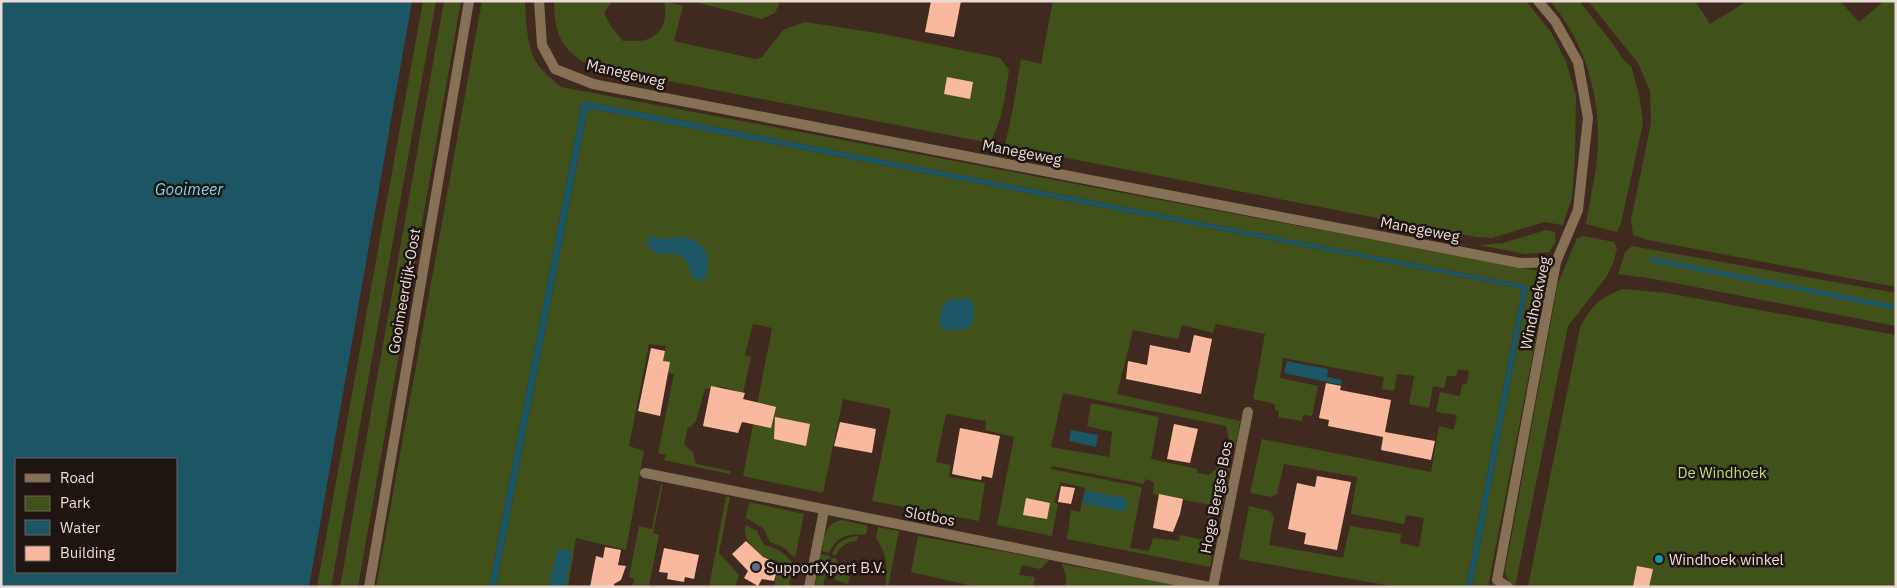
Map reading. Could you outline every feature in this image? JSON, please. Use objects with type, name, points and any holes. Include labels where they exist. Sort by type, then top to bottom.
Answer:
[{"type":"street","name":"Gooimeerdijk-Oost","points":[[369,587],[469,1]]},
{"type":"street","name":"Manegeweg","points":[[538,1],[542,45],[556,69],[593,84],[1520,263],[1556,262]]},
{"type":"street","name":"Windhoekweg","points":[[1508,587],[1497,580],[1556,262],[1578,210],[1588,118],[1578,62],[1554,21],[1538,1]]},
{"type":"street","name":"Hoge Bergse Bos","points":[[1213,587],[1248,412]]},
{"type":"street","name":"Slotbos","points":[[645,473],[1209,587]]},
{"type":"street","points":[[809,587],[824,510]]},
{"type":"green space","points":[[423,1],[436,1],[331,587],[317,587]]},
{"type":"green space","points":[[444,1],[461,1],[358,587],[340,587]]},
{"type":"green space","points":[[482,1],[525,1],[528,33],[533,56],[551,79],[561,87],[1538,271],[1547,282],[1488,587],[1472,587],[1528,286],[582,101],[489,587],[376,587]]},
{"type":"green space","points":[[554,1],[612,1],[604,13],[612,28],[623,41],[645,40],[658,33],[665,18],[664,1],[683,6],[674,41],[755,59],[762,57],[783,30],[805,22],[883,34],[1000,58],[1009,70],[1001,116],[990,143],[591,66],[573,54],[561,40],[554,12]]},
{"type":"green space","points":[[691,1],[777,1],[779,4],[775,13],[762,19]]},
{"type":"green space","points":[[1053,1],[1526,1],[1551,32],[1566,62],[1576,95],[1575,159],[1572,197],[1563,225],[1544,222],[1492,238],[1476,237],[1005,146],[1021,59],[1041,64]]},
{"type":"green space","points":[[1550,1],[1579,1],[1625,62],[1631,66],[1639,94],[1643,123],[1621,223],[1617,232],[1586,224],[1598,145],[1595,101],[1591,79],[1575,38],[1564,19]]},
{"type":"green space","points":[[1588,1],[1695,1],[1710,24],[1747,1],[1840,1],[1859,22],[1884,1],[1896,1],[1896,287],[1648,240],[1633,235],[1631,220],[1651,123],[1650,91],[1638,63]]},
{"type":"green space","points":[[592,109],[1519,288],[1521,294],[1466,587],[1397,587],[1239,559],[1249,506],[1270,511],[1274,517],[1269,545],[1343,558],[1350,526],[1401,534],[1400,543],[1419,547],[1424,518],[1406,515],[1404,524],[1351,514],[1357,477],[1284,464],[1277,494],[1271,497],[1250,493],[1262,439],[1431,472],[1439,426],[1454,430],[1457,415],[1436,412],[1440,392],[1460,396],[1462,384],[1467,384],[1469,371],[1458,369],[1456,376],[1447,376],[1444,388],[1433,386],[1429,408],[1409,404],[1414,376],[1397,374],[1394,391],[1382,389],[1384,377],[1283,358],[1280,378],[1318,386],[1312,416],[1303,415],[1302,421],[1278,417],[1279,411],[1275,410],[1275,404],[1253,399],[1265,334],[1216,324],[1213,333],[1182,325],[1178,339],[1133,330],[1117,394],[1240,421],[1235,448],[1230,444],[1226,426],[1063,393],[1051,447],[1109,457],[1112,432],[1087,426],[1091,403],[1159,417],[1151,459],[1197,469],[1197,473],[1209,475],[1225,461],[1231,462],[1221,516],[1207,519],[1210,505],[1153,494],[1154,482],[1145,479],[1144,484],[1052,466],[1051,469],[1142,487],[1130,548],[1149,551],[1153,538],[1179,541],[1180,535],[1205,540],[1208,529],[1217,531],[1210,567],[1067,539],[1071,510],[1080,512],[1085,488],[1060,482],[1054,503],[1058,504],[1052,536],[997,525],[1014,437],[985,430],[986,421],[946,414],[936,462],[951,465],[949,477],[985,483],[979,521],[872,501],[891,409],[843,399],[823,493],[743,476],[772,328],[753,324],[745,355],[751,357],[743,393],[723,387],[705,389],[696,421],[691,427],[688,427],[684,445],[693,452],[696,464],[731,471],[730,474],[664,460],[666,455],[658,453],[674,374],[667,373],[663,361],[666,346],[649,344],[629,446],[644,451],[626,550],[576,538],[568,587],[496,587],[587,112]]},
{"type":"green space","points":[[1546,230],[1555,232],[1556,242],[1549,252],[1525,254],[1479,245],[1503,243]]},
{"type":"green space","points":[[1584,236],[1614,242],[1617,248],[1614,261],[1607,276],[1568,326],[1515,587],[1508,580],[1505,571],[1558,283],[1577,238]]},
{"type":"green space","points":[[1632,246],[1896,293],[1896,326],[1654,279],[1618,274],[1625,252]]},
{"type":"green space","name":"De Windhoek","points":[[1622,289],[1667,293],[1896,335],[1896,587],[1528,587],[1580,328],[1588,313],[1596,304]]},
{"type":"green space","points":[[661,484],[663,484],[653,533],[659,535],[649,586],[651,587],[632,587],[634,579],[629,577],[639,526],[652,529]]},
{"type":"green space","points":[[726,497],[730,497],[719,553],[739,575],[735,587],[709,587]]},
{"type":"green space","points":[[749,502],[804,514],[795,558],[783,547],[770,542],[763,528],[746,518]]},
{"type":"green space","points":[[843,520],[868,526],[866,535],[849,535],[839,539],[829,553],[822,551],[826,531],[832,524]]},
{"type":"green space","points":[[746,525],[757,531],[764,545],[781,551],[793,564],[789,587],[774,587],[779,561],[761,557],[745,534]]},
{"type":"green space","points":[[878,527],[899,531],[888,587],[885,587],[886,567],[884,555],[876,538]]},
{"type":"green space","points":[[858,536],[857,541],[844,545],[836,555],[832,554],[836,546],[842,541]]},
{"type":"green space","points":[[918,536],[1049,560],[1040,569],[1022,565],[1019,575],[1035,577],[1033,587],[977,587],[911,572]]},
{"type":"green space","points":[[821,554],[830,556],[823,587],[815,587]]},
{"type":"green space","points":[[831,558],[836,558],[839,572],[850,577],[848,584],[835,580],[836,573],[829,571]]},
{"type":"green space","points":[[1062,564],[1191,587],[1065,587],[1066,576]]},
{"type":"water","name":"Gooimeer","points":[[1,1],[412,1],[309,587],[1,587]]},
{"type":"water","points":[[582,101],[1528,286],[1472,587],[1466,587],[1521,294],[1519,288],[592,109],[587,112],[496,587],[489,587]]},
{"type":"water","points":[[649,236],[664,239],[685,237],[700,244],[708,261],[707,273],[704,279],[697,281],[681,255],[660,254],[652,250],[647,241]]},
{"type":"water","points":[[1651,257],[1896,305],[1896,310],[1652,262],[1650,260]]},
{"type":"water","points":[[969,299],[974,305],[973,323],[965,330],[944,330],[939,322],[942,308],[948,300]]},
{"type":"water","points":[[1287,361],[1328,369],[1327,377],[1342,380],[1341,385],[1284,373]]},
{"type":"water","points":[[1071,430],[1098,435],[1096,447],[1069,441]]},
{"type":"water","points":[[1085,491],[1127,498],[1125,512],[1082,503]]},
{"type":"water","points":[[558,548],[572,551],[566,587],[549,587]]},
{"type":"building","points":[[931,1],[961,1],[954,37],[925,32]]},
{"type":"building","points":[[947,77],[973,82],[970,99],[944,94]]},
{"type":"building","points":[[1194,335],[1212,339],[1201,394],[1126,379],[1128,361],[1147,365],[1150,345],[1190,353]]},
{"type":"building","points":[[651,348],[665,351],[663,361],[670,362],[660,416],[638,411]]},
{"type":"building","points":[[1326,383],[1341,386],[1340,390],[1391,400],[1385,432],[1435,441],[1431,460],[1381,450],[1383,437],[1328,426],[1329,420],[1319,418]]},
{"type":"building","points":[[711,386],[745,393],[743,399],[776,407],[771,428],[742,422],[738,433],[703,426]]},
{"type":"building","points":[[775,417],[810,424],[806,446],[774,439]]},
{"type":"building","points":[[840,422],[876,429],[872,453],[834,446]]},
{"type":"building","points":[[1174,424],[1198,429],[1190,463],[1167,459]]},
{"type":"building","points":[[960,428],[1000,436],[992,478],[982,476],[981,480],[952,474]]},
{"type":"building","points":[[1317,476],[1351,482],[1337,550],[1304,544],[1306,533],[1288,529],[1297,483],[1315,487]]},
{"type":"building","points":[[1061,486],[1075,488],[1071,504],[1058,502]]},
{"type":"building","points":[[1159,494],[1183,499],[1173,532],[1153,528]]},
{"type":"building","points":[[1026,498],[1050,503],[1047,519],[1023,515]]},
{"type":"building","points":[[746,541],[763,557],[779,564],[774,581],[762,579],[758,586],[744,578],[748,571],[732,554]]},
{"type":"building","points":[[605,547],[621,550],[618,565],[626,566],[621,580],[614,584],[614,587],[590,587],[596,556],[603,558]]},
{"type":"building","points":[[664,548],[699,555],[694,579],[685,577],[684,582],[667,579],[668,573],[659,572]]},
{"type":"building","points":[[1637,566],[1653,569],[1649,587],[1633,587]]},
{"type":"place","name":"Windhoek winkel","points":[[1659,559]]},
{"type":"place","name":"SupportXpert B.V.","points":[[756,567]]}]
